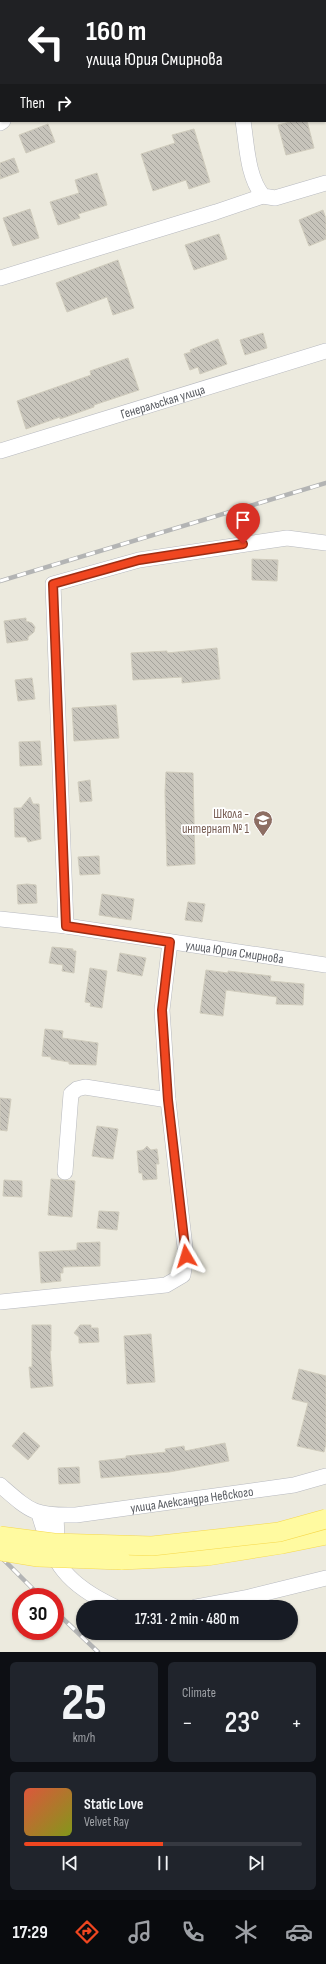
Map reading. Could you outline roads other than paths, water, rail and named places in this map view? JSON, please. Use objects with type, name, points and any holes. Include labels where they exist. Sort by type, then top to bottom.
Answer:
[{"type":"main road","points":[[0,1536],[54,1543],[152,1546],[279,1532],[326,1519]]},
{"type":"main road","points":[[0,1552],[38,1556],[121,1560],[207,1556],[282,1544],[326,1535]]},
{"type":"street","points":[[243,122],[252,174],[257,188],[263,196]]},
{"type":"street","points":[[0,278],[216,212],[263,196],[275,198],[326,183]]},
{"type":"street","name":"Генеральская улица","points":[[0,451],[326,351]]},
{"type":"street","points":[[66,926],[53,584],[139,560],[287,538],[326,543]]},
{"type":"street","name":"улица Юрия Смирнова","points":[[0,919],[66,926],[326,965]]},
{"type":"street","points":[[0,1302],[166,1285],[183,1275],[186,1256],[168,1100],[162,1010],[170,942]]},
{"type":"street","points":[[65,1172],[71,1094],[77,1089],[85,1087],[168,1100]]},
{"type":"street","name":"улица Александра Невского","points":[[39,1514],[56,1516],[76,1515],[294,1485],[326,1476]]},
{"type":"street","points":[[0,1485],[23,1505],[39,1514],[55,1557],[65,1572],[82,1586],[104,1600]]},
{"type":"street","points":[[56,1516],[57,1538],[62,1554],[70,1570],[82,1586]]},
{"type":"street","points":[[233,1600],[326,1578]]},
{"type":"railway","points":[[0,581],[326,483]]},
{"type":"railway","points":[[0,1556],[32,1588]]},
{"type":"railway","points":[[64,1620],[98,1652]]},
{"type":"place","name":"Школа - интернат № 1","points":[[263,837]]}]
